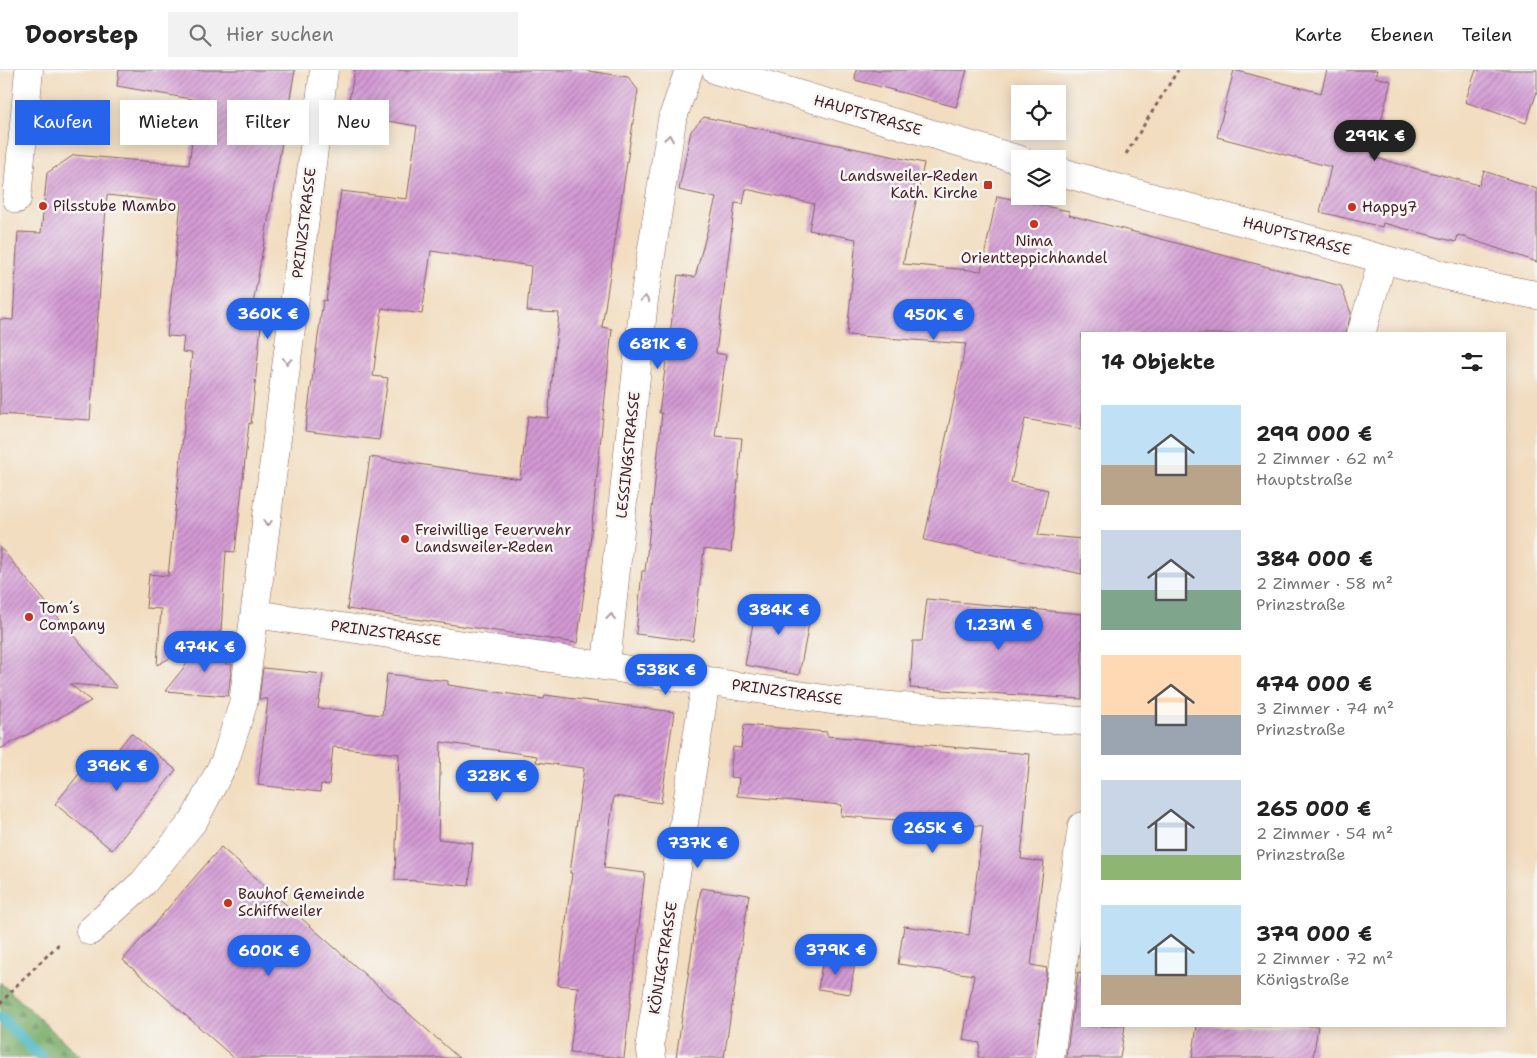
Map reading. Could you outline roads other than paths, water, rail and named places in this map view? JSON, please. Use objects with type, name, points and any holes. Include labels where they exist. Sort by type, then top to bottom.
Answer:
[{"type":"street","points":[[17,199],[29,70]]},
{"type":"street","name":"PRINZSTRASSE","points":[[90,931],[144,882],[194,820],[225,761],[242,704],[324,70]]},
{"type":"street","name":"LESSINGSTRASSE","points":[[606,665],[644,300],[672,120],[689,70]]},
{"type":"street","name":"HAUPTSTRASSE","points":[[716,70],[1011,157]]},
{"type":"street","name":"HAUPTSTRASSE","points":[[1066,174],[1106,186],[1383,259],[1492,287],[1537,295]]},
{"type":"street","points":[[1362,332],[1383,259]]},
{"type":"street","name":"PRINZSTRASSE","points":[[255,614],[838,700],[956,712],[1081,721]]},
{"type":"street","name":"KÖNIGSTRASSE","points":[[652,1058],[650,1043],[706,680]]},
{"type":"street","points":[[1050,1058],[1081,833]]},
{"type":"waterway","points":[[0,1017],[42,1058]]},
{"type":"place","name":"Landsweiler-Reden Kath. Kirche","points":[[988,185]]},
{"type":"place","name":"Pilsstube Mambo","points":[[43,206]]},
{"type":"place","name":"Happy7","points":[[1352,207]]},
{"type":"place","name":"Nima Orientteppichhandel","points":[[1034,224]]},
{"type":"place","name":"Freiwillige Feuerwehr Landsweiler-Reden","points":[[405,539]]},
{"type":"place","name":"Tom´s Company","points":[[29,617]]},
{"type":"place","name":"Bauhof Gemeinde Schiffweiler","points":[[228,903]]}]
